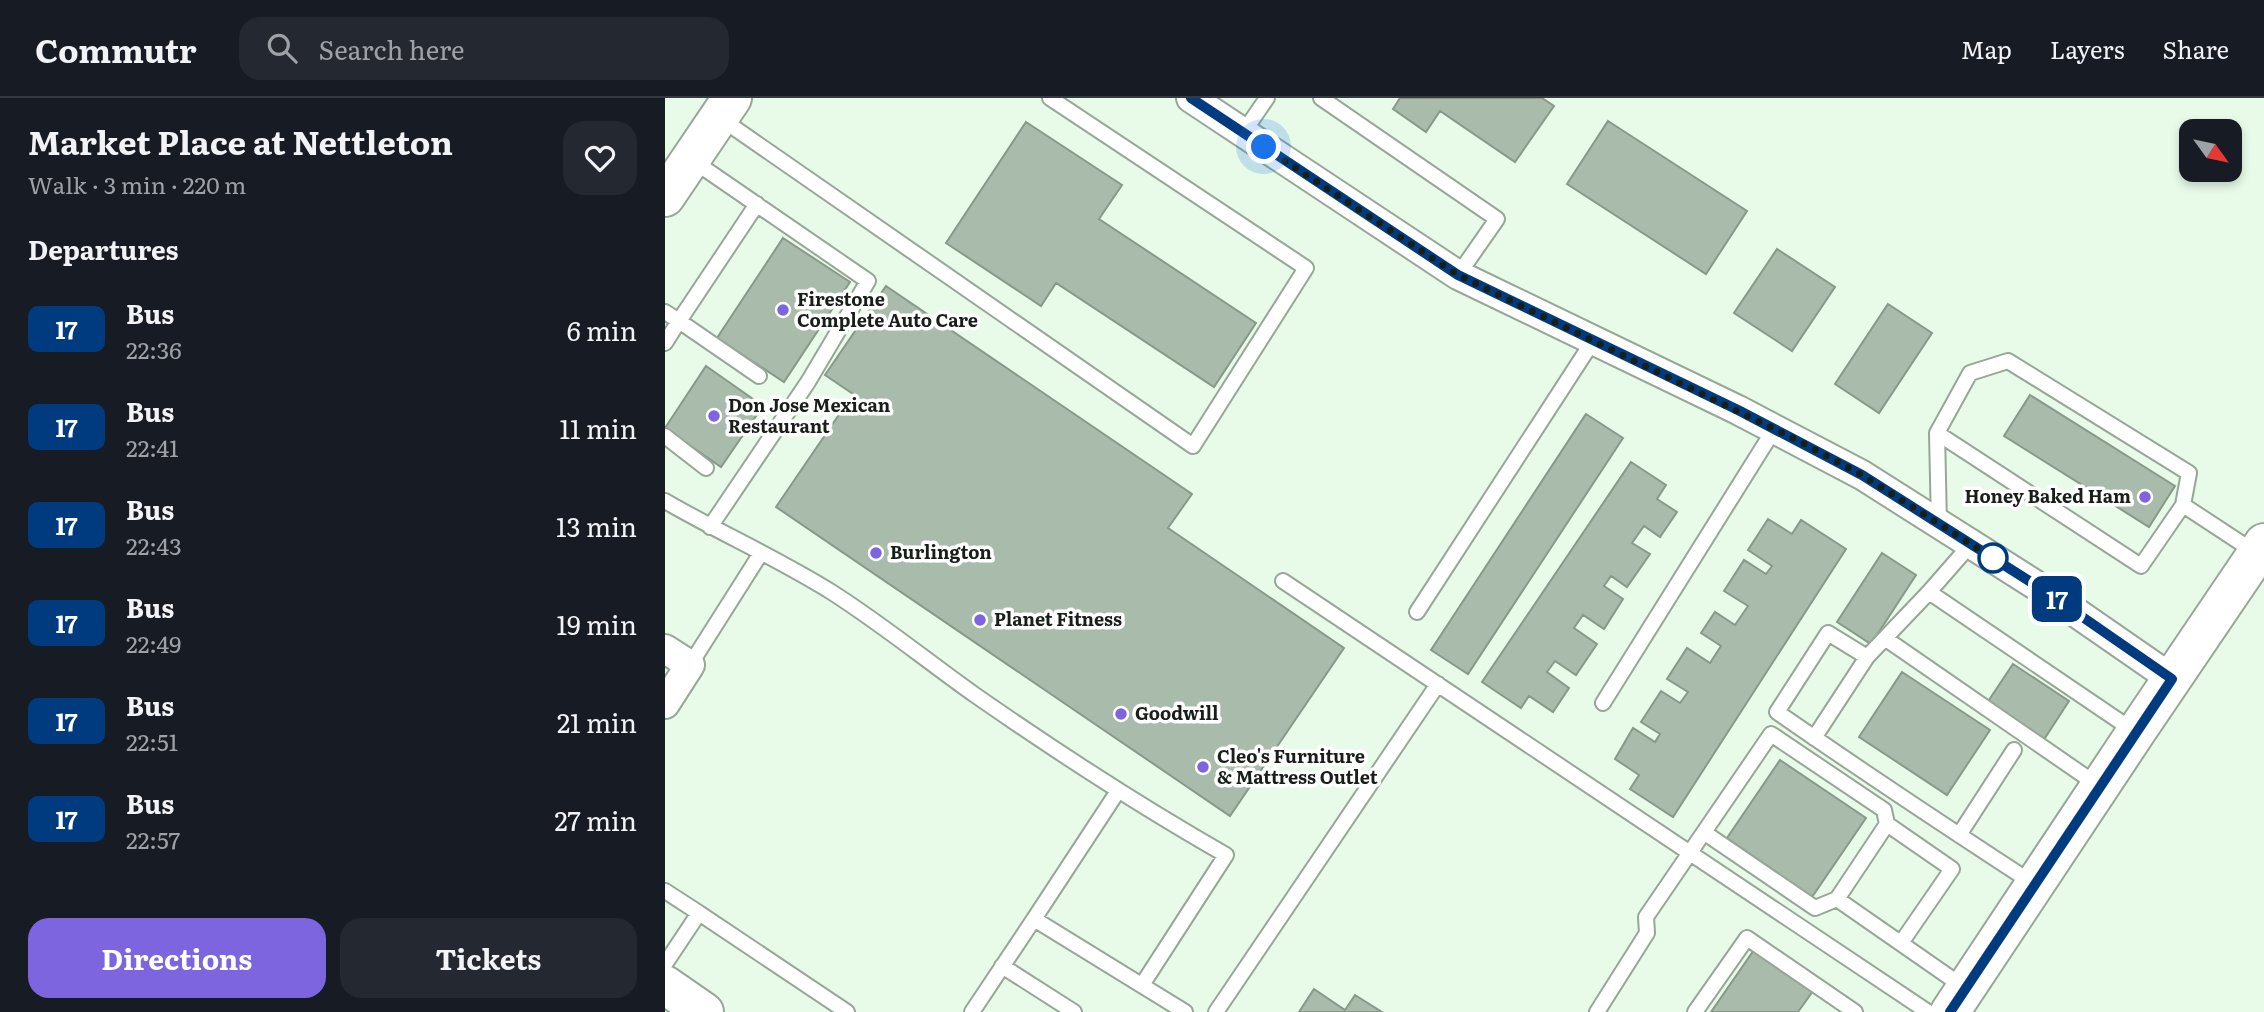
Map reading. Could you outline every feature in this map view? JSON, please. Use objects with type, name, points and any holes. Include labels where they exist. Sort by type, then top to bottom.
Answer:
[{"type":"main road","points":[[665,197],[725,107]]},
{"type":"main road","points":[[1958,1000],[2136,732],[2262,552]]},
{"type":"main road","points":[[665,985],[704,1012]]},
{"type":"street","points":[[1191,98],[1458,275],[1775,428],[1862,475],[2045,591],[2172,679]]},
{"type":"street","points":[[665,649],[691,665],[665,704]]},
{"type":"lane","points":[[725,107],[1193,446],[1306,268],[1050,98]]},
{"type":"lane","points":[[1243,133],[1267,98]]},
{"type":"lane","points":[[1321,98],[1497,219],[1458,275]]},
{"type":"lane","points":[[690,159],[868,281],[808,383],[710,527]]},
{"type":"lane","points":[[665,342],[757,204]]},
{"type":"lane","points":[[665,312],[759,376]]},
{"type":"lane","points":[[1417,612],[1593,341]]},
{"type":"lane","points":[[1937,433],[2141,566],[2183,505],[2189,474],[2008,361],[1970,373],[1937,433],[1940,524]]},
{"type":"lane","points":[[1603,703],[1775,428]]},
{"type":"lane","points":[[665,436],[706,468]]},
{"type":"lane","points":[[665,501],[825,589],[905,641],[973,693],[1118,791],[1226,855],[1142,985]]},
{"type":"lane","points":[[2183,505],[2262,552]]},
{"type":"lane","points":[[1814,738],[1867,657],[1971,544]]},
{"type":"lane","points":[[691,665],[761,553]]},
{"type":"lane","points":[[1283,581],[1928,1012]]},
{"type":"lane","points":[[1929,592],[2136,732]]},
{"type":"lane","points":[[1867,657],[1828,634],[1777,712],[2035,884]]},
{"type":"lane","points":[[1886,639],[2100,787]]},
{"type":"lane","points":[[1216,1012],[1438,684]]},
{"type":"lane","points":[[1597,1012],[1647,933],[1646,917],[1771,734],[1884,810],[1887,824],[1952,869],[1902,943]]},
{"type":"lane","points":[[1959,835],[2014,750]]},
{"type":"lane","points":[[972,1012],[1118,791]]},
{"type":"lane","points":[[1705,833],[1815,908],[1837,899],[1887,824]]},
{"type":"lane","points":[[665,891],[847,1012]]},
{"type":"lane","points":[[1837,899],[1902,943],[1958,1000]]},
{"type":"lane","points":[[665,964],[699,914]]},
{"type":"lane","points":[[1034,919],[1185,1012]]},
{"type":"lane","points":[[1695,1012],[1747,937],[1855,1012]]},
{"type":"lane","points":[[1002,966],[1075,1012]]},
{"type":"building","points":[[1400,98],[1542,98],[1554,106],[1515,162],[1440,111],[1426,132],[1393,109]]},
{"type":"building","points":[[1608,121],[1747,211],[1706,274],[1567,184]]},
{"type":"building","points":[[1026,122],[1122,185],[1099,219],[1256,323],[1214,387],[1056,283],[1041,306],[946,243]]},
{"type":"building","name":"Firestone Complete Auto Care","points":[[783,238],[850,282],[784,382],[717,338]]},
{"type":"building","points":[[1777,249],[1835,287],[1792,351],[1734,313]]},
{"type":"building","points":[[886,286],[1192,494],[1168,528],[1344,648],[1230,816],[776,507],[853,394],[825,375]]},
{"type":"building","points":[[1888,304],[1932,333],[1879,413],[1835,384]]},
{"type":"building","name":"Don Jose Mexican Restaurant","points":[[706,366],[763,406],[721,467],[665,428]]},
{"type":"building","points":[[2030,395],[2175,486],[2149,527],[2004,436]]},
{"type":"building","points":[[1586,414],[1623,438],[1468,674],[1431,650]]},
{"type":"building","points":[[1631,462],[1666,485],[1657,499],[1677,512],[1660,537],[1644,526],[1632,543],[1650,554],[1627,587],[1611,576],[1604,586],[1623,599],[1604,629],[1583,615],[1574,628],[1597,644],[1576,675],[1555,661],[1547,672],[1569,688],[1553,712],[1529,696],[1521,708],[1482,682]]},
{"type":"building","points":[[1768,519],[1792,534],[1801,520],[1846,549],[1673,817],[1630,789],[1639,775],[1615,759],[1633,728],[1655,742],[1660,734],[1641,722],[1661,691],[1680,703],[1688,692],[1667,679],[1687,648],[1710,663],[1721,646],[1701,633],[1715,612],[1735,625],[1748,606],[1724,591],[1744,560],[1766,574],[1772,566],[1748,550]]},
{"type":"building","points":[[1882,553],[1916,575],[1871,644],[1837,622]]},
{"type":"building","points":[[2013,664],[2069,701],[2043,741],[1987,703]]},
{"type":"building","points":[[1902,672],[1990,730],[1947,795],[1859,737]]},
{"type":"building","points":[[1780,760],[1866,818],[1812,897],[1727,838]]},
{"type":"building","points":[[1754,950],[1813,991],[1798,1012],[1711,1012]]},
{"type":"building","points":[[1314,989],[1345,1010],[1355,995],[1382,1012],[1299,1012]]},
{"type":"bus line","name":"17","points":[[1191,98],[1458,275],[1738,410],[1862,475],[2045,591],[2172,679],[1950,1012]]},
{"type":"place","name":"Firestone Complete Auto Care","points":[[783,310]]},
{"type":"place","name":"Don Jose Mexican Restaurant","points":[[714,416]]},
{"type":"place","name":"Honey Baked Ham","points":[[2145,497]]},
{"type":"place","name":"Burlington","points":[[876,553]]},
{"type":"place","name":"Planet Fitness","points":[[980,620]]},
{"type":"place","name":"Goodwill","points":[[1121,714]]},
{"type":"place","name":"Cleo's Furniture & Mattress Outlet","points":[[1203,767]]},
{"type":"route","points":[[1264,147],[1458,275],[1801,442],[1862,475],[1993,558]]}]
